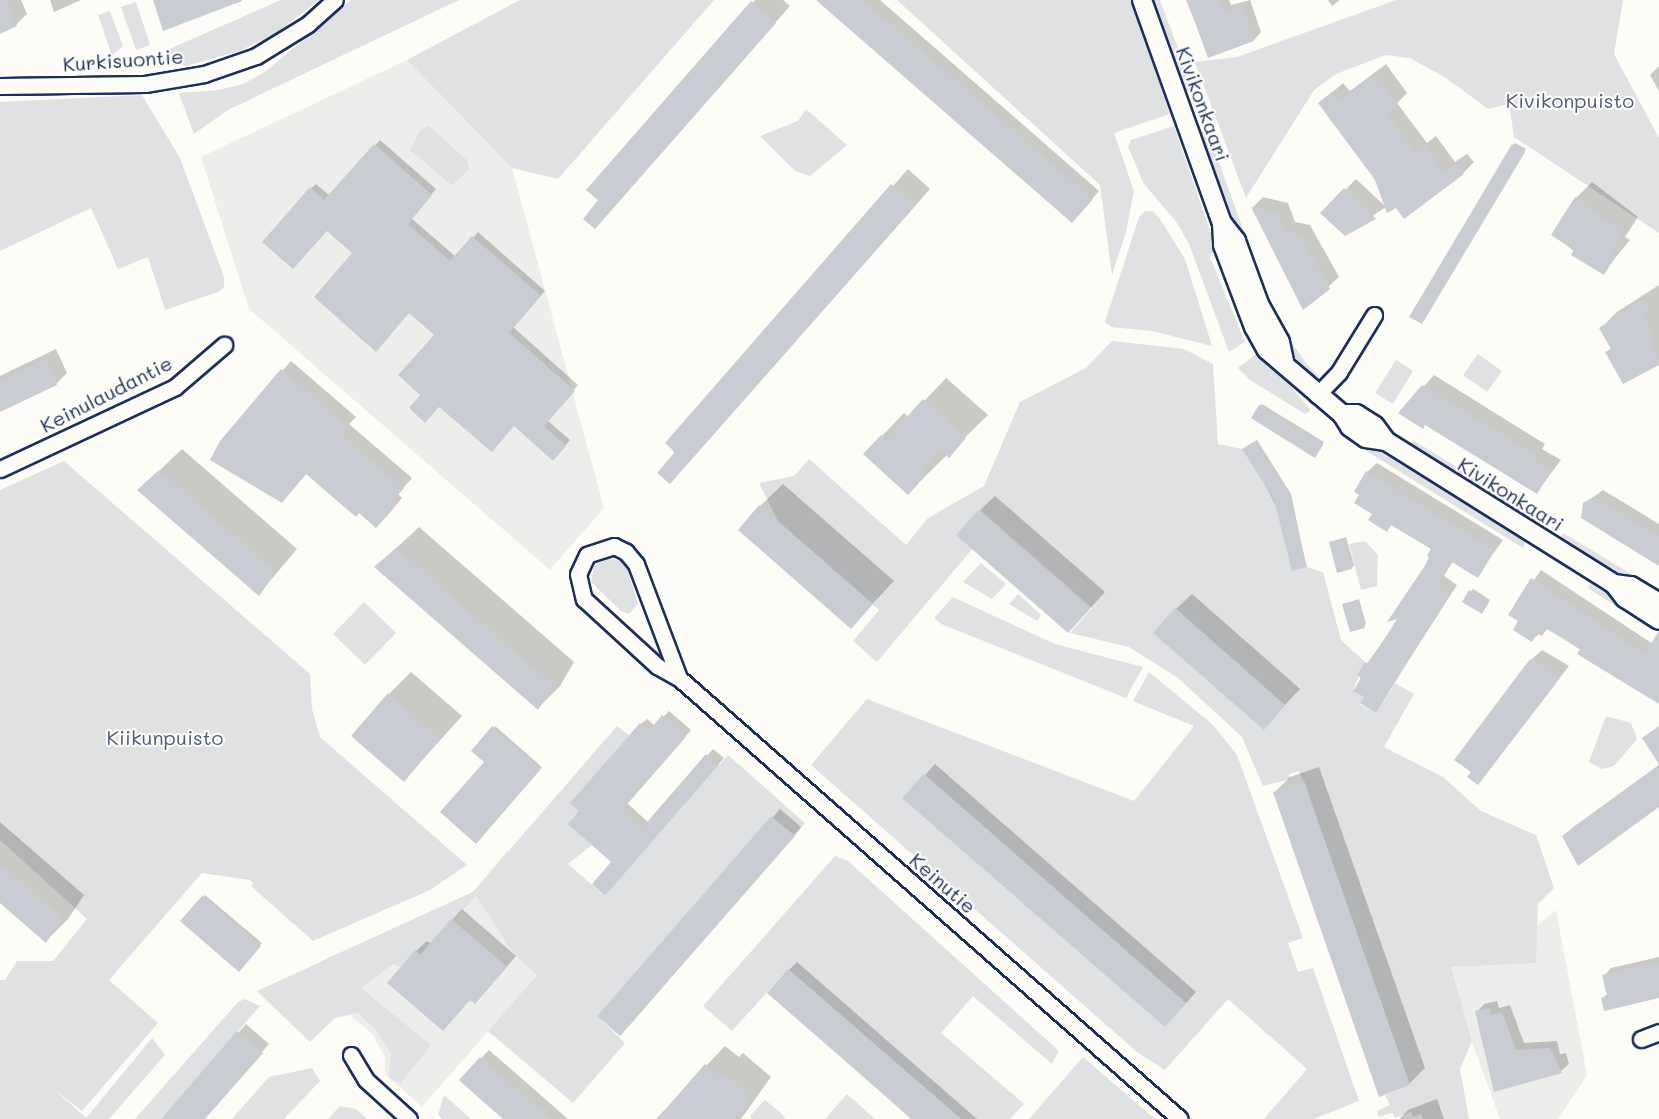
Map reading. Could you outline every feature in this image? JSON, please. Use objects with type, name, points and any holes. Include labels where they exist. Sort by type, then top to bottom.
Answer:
[{"type":"street","name":"Kurkisuontie","points":[[0,86],[145,84],[204,74],[256,56],[308,24],[335,0]]},
{"type":"street","name":"Kivikonkaari","points":[[1142,0],[1222,223],[1223,245],[1254,327],[1268,350],[1284,361],[1317,394],[1342,414],[1358,433],[1386,441],[1614,584],[1625,598],[1659,620]]},
{"type":"street","points":[[1317,394],[1339,372],[1374,315]]},
{"type":"street","name":"Keinulaudantie","points":[[0,470],[175,387],[224,345]]},
{"type":"street","name":"Keinutie","points":[[679,678],[636,564],[626,552],[614,546],[587,555],[578,574],[584,599],[657,666],[679,678],[1180,1119]]},
{"type":"street","name":"Kivikonkaari","points":[[1614,584],[1632,586],[1659,603]]},
{"type":"street","points":[[1641,1039],[1659,1032]]},
{"type":"street","points":[[351,1055],[366,1080],[409,1119]]},
{"type":"shaded area","points":[[407,60],[512,168],[604,508],[550,570],[249,309],[201,157]]},
{"type":"shaded area","points":[[507,851],[598,905],[422,1107],[385,1074],[385,1057],[372,1034],[352,1017],[321,961],[473,892]]},
{"type":"shaded area","points":[[1556,910],[1587,1075],[1558,1119],[1500,1119],[1429,924],[1505,952]]},
{"type":"green space","points":[[281,0],[319,0],[275,34],[239,51],[186,66],[171,59],[167,50]]},
{"type":"green space","points":[[351,0],[459,0],[228,110],[194,134],[179,93],[218,90],[243,84],[265,72]]},
{"type":"green space","points":[[520,0],[714,0],[558,179],[512,168],[407,60]]},
{"type":"green space","points":[[897,0],[1131,0],[1170,114],[1114,133],[1134,191],[1126,232],[1112,275],[1100,185]]},
{"type":"green space","points":[[1153,0],[1160,0],[1193,89],[1186,92]]},
{"type":"green space","name":"Kivikonpuisto","points":[[1396,0],[1623,0],[1614,54],[1659,138],[1659,233],[1514,137],[1509,104],[1488,109],[1446,78],[1410,58],[1386,55],[1336,74],[1314,90],[1246,198],[1195,62],[1237,57]]},
{"type":"green space","points":[[136,2],[150,45],[136,50],[121,7]]},
{"type":"green space","points":[[110,11],[123,46],[112,56],[98,15]]},
{"type":"green space","points":[[142,95],[180,158],[224,277],[224,287],[218,292],[165,310],[148,257],[118,269],[91,208],[0,251],[0,102]]},
{"type":"green space","points":[[806,109],[847,145],[810,176],[795,171],[760,136],[798,121]]},
{"type":"green space","points":[[429,126],[467,160],[469,169],[454,184],[450,184],[410,150],[420,130]]},
{"type":"green space","points":[[1174,126],[1217,251],[1209,255],[1245,342],[1229,352],[1189,244],[1177,223],[1144,184],[1128,147],[1131,140]]},
{"type":"green space","points":[[1207,129],[1247,240],[1242,242],[1200,132]]},
{"type":"green space","points":[[1145,211],[1153,211],[1160,219],[1185,259],[1212,346],[1152,331],[1111,327],[1105,322],[1139,217]]},
{"type":"green space","points":[[1287,336],[1319,377],[1312,376],[1298,361],[1282,339]]},
{"type":"green space","points":[[1112,341],[1184,349],[1213,364],[1218,444],[1242,449],[1274,499],[1307,567],[1323,572],[1341,640],[1365,662],[1353,690],[1364,697],[1360,704],[1376,713],[1395,683],[1414,694],[1384,747],[1443,777],[1481,811],[1536,835],[1554,888],[1538,904],[1536,963],[1451,967],[1472,1041],[1460,1069],[1469,1119],[1423,1119],[1421,1114],[1413,1117],[1411,1112],[1395,1118],[1392,1113],[1379,1117],[1377,1111],[1390,1105],[1385,1095],[1410,1085],[1299,771],[1289,774],[1290,779],[1263,786],[1242,737],[1178,678],[1129,647],[1070,633],[1092,608],[980,510],[958,535],[973,548],[877,662],[853,641],[879,610],[778,521],[759,483],[794,476],[809,459],[906,545],[928,518],[984,486],[1020,402],[1086,368]]},
{"type":"green space","points":[[1260,351],[1310,409],[1309,412],[1305,414],[1250,380],[1238,368]]},
{"type":"green space","points":[[1478,354],[1502,371],[1487,392],[1463,375]]},
{"type":"green space","points":[[1396,360],[1413,371],[1393,404],[1375,393]]},
{"type":"green space","points":[[1413,440],[1538,517],[1544,522],[1543,529],[1446,468],[1411,443]]},
{"type":"green space","points":[[1363,441],[1526,541],[1523,548],[1360,447]]},
{"type":"green space","name":"Kiikunpuisto","points":[[64,461],[310,674],[312,709],[320,737],[467,865],[430,890],[313,941],[251,886],[254,884],[250,880],[202,873],[109,980],[158,1023],[82,1111],[55,1090],[86,1118],[152,1038],[165,1055],[109,1119],[0,1119],[0,980],[5,980],[17,961],[53,961],[87,919],[0,840],[0,490]]},
{"type":"green space","points":[[1563,533],[1633,575],[1638,584],[1561,538]]},
{"type":"green space","points":[[1365,541],[1378,555],[1377,586],[1361,590],[1349,544]]},
{"type":"green space","points":[[610,558],[620,561],[628,571],[638,604],[629,614],[621,611],[591,582],[594,566]]},
{"type":"green space","points":[[981,563],[1006,584],[992,599],[963,582]]},
{"type":"green space","points":[[1590,584],[1626,606],[1624,611],[1588,588]]},
{"type":"green space","points":[[1018,594],[1041,615],[1037,621],[1009,604]]},
{"type":"green space","points":[[953,597],[1055,644],[1143,667],[1126,698],[941,624],[934,618]]},
{"type":"green space","points":[[364,602],[396,633],[365,665],[333,634]]},
{"type":"green space","points":[[1149,672],[1213,725],[1237,755],[1303,938],[1288,943],[1298,972],[1313,968],[1359,1101],[1314,1119],[1264,1119],[1307,1069],[1228,999],[1165,1070],[1137,1052],[811,765],[867,699],[1134,801],[1194,726],[1133,701]]},
{"type":"green space","points":[[1606,716],[1631,723],[1637,739],[1614,766],[1602,769],[1589,762]]},
{"type":"green space","points":[[617,726],[630,736],[579,811],[592,845],[568,864],[605,896],[728,755],[805,823],[795,836],[771,816],[597,1016],[625,1043],[573,1103],[488,1031],[537,975],[514,954],[476,896],[420,955],[415,951],[400,967],[393,964],[361,988],[431,1045],[401,1083],[389,1078],[391,1053],[375,1029],[358,1013],[335,1018],[310,1042],[257,991],[473,892]]},
{"type":"green space","points":[[835,856],[848,861],[1059,1051],[1052,1064],[973,996],[941,1033],[1024,1104],[1010,1119],[961,1119],[788,969],[732,1031],[703,1006]]},
{"type":"green space","points":[[245,999],[260,1006],[161,1119],[135,1119],[238,1002]]},
{"type":"green space","points":[[1083,1057],[1155,1119],[1029,1119]]},
{"type":"green space","points":[[312,1068],[320,1081],[284,1119],[232,1119],[269,1077]]},
{"type":"green space","points":[[847,1094],[875,1119],[825,1119]]},
{"type":"green space","points":[[444,1095],[471,1119],[442,1119],[438,1115]]},
{"type":"green space","points":[[765,1100],[785,1119],[752,1119],[750,1116]]},
{"type":"green space","points":[[340,1106],[356,1109],[368,1119],[328,1119]]},
{"type":"building","points":[[0,0],[6,0],[17,26],[0,34]]},
{"type":"building","points":[[153,0],[242,0],[242,1],[163,31]]},
{"type":"building","points":[[816,0],[863,0],[1093,199],[1072,223]]},
{"type":"building","points":[[1187,0],[1219,0],[1223,12],[1242,6],[1254,41],[1208,58]]},
{"type":"building","points":[[751,1],[776,23],[595,229],[583,219],[598,200],[586,190]]},
{"type":"building","points":[[1375,74],[1398,105],[1387,113],[1416,153],[1425,146],[1444,172],[1456,163],[1464,174],[1404,219],[1396,208],[1387,213],[1375,180],[1318,103],[1332,92],[1339,101]]},
{"type":"building","points":[[374,144],[432,195],[408,224],[450,261],[472,236],[541,296],[509,333],[575,391],[544,426],[566,446],[553,461],[514,426],[492,452],[439,407],[425,423],[409,408],[420,395],[398,375],[434,335],[409,313],[376,352],[314,297],[352,253],[327,231],[293,269],[262,242],[310,187],[324,200]]},
{"type":"building","points":[[1512,144],[1525,152],[1422,324],[1409,317]]},
{"type":"building","points":[[891,184],[916,205],[670,484],[657,473],[675,452],[665,443]]},
{"type":"building","points":[[1344,188],[1376,219],[1345,236],[1320,213]]},
{"type":"building","points":[[1575,197],[1624,233],[1611,253],[1616,256],[1604,275],[1571,255],[1574,250],[1551,235]]},
{"type":"building","points":[[1251,207],[1278,213],[1284,232],[1300,235],[1330,289],[1303,310]]},
{"type":"building","points":[[1643,299],[1651,313],[1644,317],[1654,336],[1649,339],[1659,365],[1623,384],[1605,352],[1611,349],[1599,328]]},
{"type":"building","points":[[45,359],[57,385],[0,412],[0,380]]},
{"type":"building","points":[[281,369],[347,427],[341,435],[404,488],[390,504],[394,508],[376,528],[359,513],[356,517],[306,474],[282,503],[210,460],[220,441]]},
{"type":"building","points":[[1422,385],[1536,455],[1533,460],[1551,471],[1537,494],[1425,425],[1423,429],[1398,413]]},
{"type":"building","points":[[923,399],[966,438],[949,458],[940,449],[921,470],[926,475],[908,495],[863,454],[881,435],[886,440]]},
{"type":"building","points":[[1259,405],[1323,445],[1315,458],[1251,418]]},
{"type":"building","points":[[1255,441],[1289,496],[1307,567],[1292,571],[1274,500],[1242,449]]},
{"type":"building","points":[[159,470],[276,572],[259,596],[137,490]]},
{"type":"building","points":[[1366,471],[1495,550],[1478,578],[1450,561],[1436,586],[1449,594],[1376,713],[1360,703],[1364,697],[1353,691],[1361,678],[1357,675],[1365,662],[1369,664],[1397,619],[1387,622],[1430,558],[1427,556],[1431,549],[1391,525],[1387,532],[1368,520],[1372,514],[1354,503],[1359,495],[1354,492]]},
{"type":"building","points":[[1594,497],[1659,537],[1659,566],[1581,518],[1583,503]]},
{"type":"building","points":[[759,505],[873,604],[851,629],[738,530]]},
{"type":"building","points":[[978,510],[1090,609],[1068,633],[956,535]]},
{"type":"building","points":[[1344,538],[1352,569],[1337,573],[1329,542]]},
{"type":"building","points":[[396,548],[553,685],[538,710],[374,567]]},
{"type":"building","points":[[1531,578],[1644,654],[1659,631],[1659,704],[1577,654],[1580,649],[1547,629],[1542,636],[1537,633],[1532,642],[1513,630],[1518,621],[1508,615]]},
{"type":"building","points":[[1469,590],[1489,602],[1482,614],[1462,602]]},
{"type":"building","points":[[1357,600],[1365,628],[1350,632],[1342,604]]},
{"type":"building","points":[[1175,608],[1285,705],[1264,730],[1153,633]]},
{"type":"building","points":[[1530,659],[1560,678],[1478,785],[1467,777],[1471,772],[1454,760]]},
{"type":"building","points":[[388,693],[440,739],[404,782],[351,736]]},
{"type":"building","points":[[662,715],[686,737],[622,810],[642,828],[706,754],[719,765],[605,896],[592,884],[611,862],[568,824],[579,811],[570,803],[640,723],[649,731]]},
{"type":"building","points":[[492,726],[541,769],[476,844],[440,812],[484,762],[471,751]]},
{"type":"building","points":[[1659,726],[1659,764],[1642,738]]},
{"type":"building","points":[[1659,765],[1659,807],[1578,866],[1562,836]]},
{"type":"building","points":[[924,774],[1186,1003],[1165,1027],[902,798]]},
{"type":"building","points":[[1304,781],[1410,1085],[1379,1097],[1273,792]]},
{"type":"building","points":[[771,816],[795,836],[620,1036],[597,1016]]},
{"type":"building","points":[[0,863],[62,918],[46,943],[0,903]]},
{"type":"building","points":[[202,896],[261,946],[239,972],[180,921]]},
{"type":"building","points":[[451,919],[507,967],[475,1004],[470,1000],[443,1031],[387,983],[415,950],[420,955]]},
{"type":"building","points":[[1659,962],[1659,998],[1604,1011],[1601,998],[1607,996],[1602,975]]},
{"type":"building","points":[[788,969],[961,1119],[911,1119],[767,993]]},
{"type":"building","points":[[1489,1008],[1491,1015],[1502,1012],[1516,1050],[1550,1048],[1562,1073],[1494,1092],[1475,1011]]},
{"type":"building","points":[[237,1031],[263,1053],[205,1119],[161,1119]]},
{"type":"building","points":[[480,1057],[551,1119],[503,1119],[459,1080]]},
{"type":"building","points":[[705,1064],[718,1076],[722,1072],[752,1098],[734,1119],[657,1119]]}]
